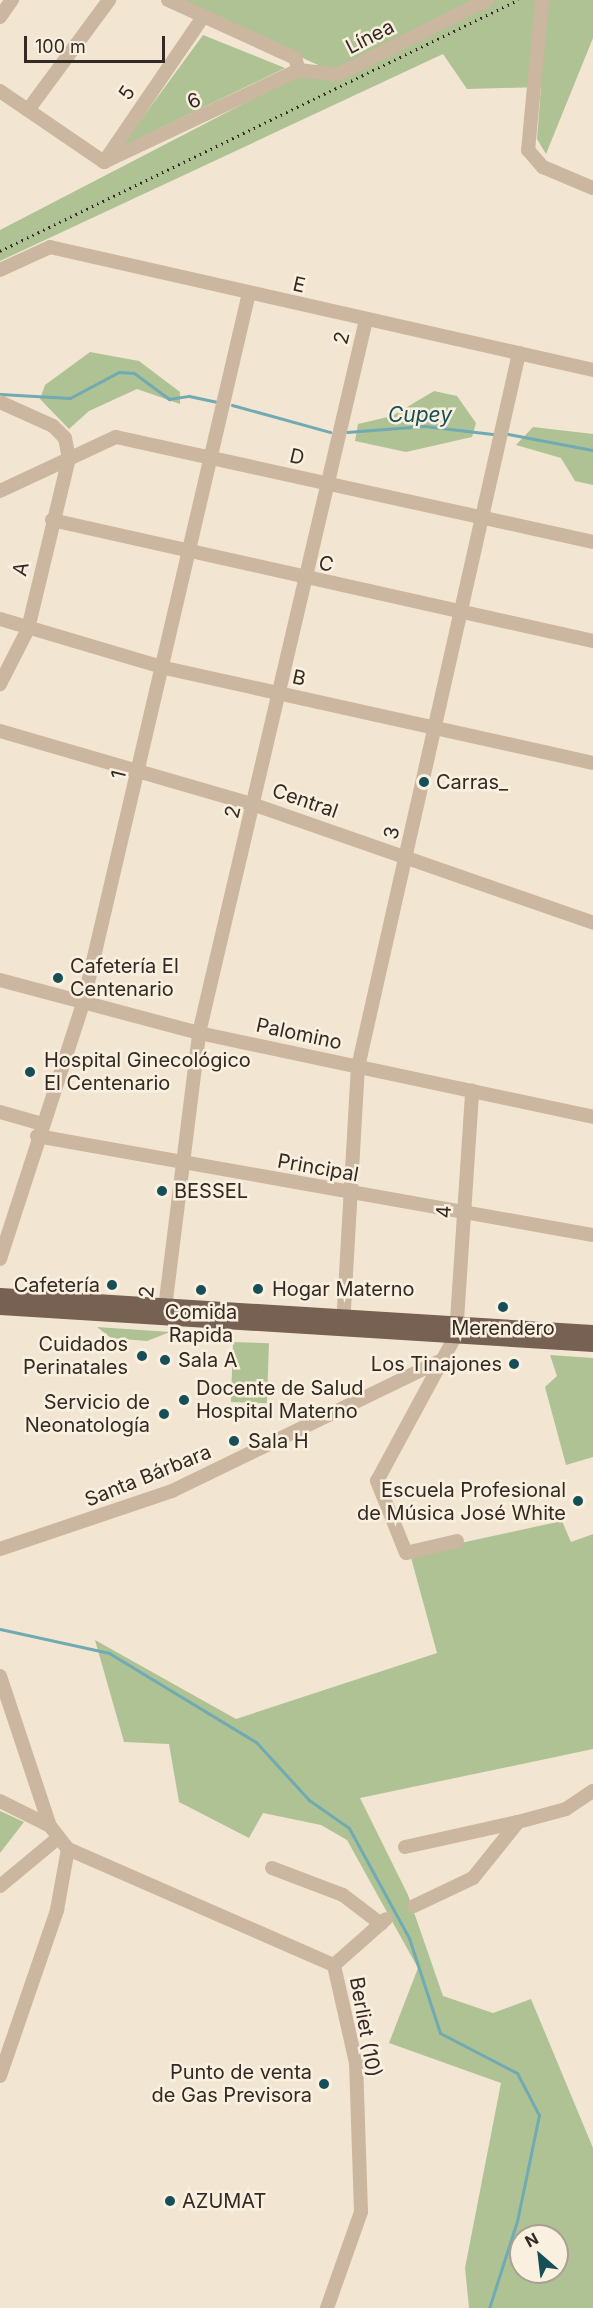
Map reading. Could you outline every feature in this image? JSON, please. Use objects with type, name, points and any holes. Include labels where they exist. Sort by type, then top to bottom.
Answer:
[{"type":"main road","points":[[0,1295],[165,1311],[343,1323],[457,1329],[593,1332]]},
{"type":"main road","points":[[0,1307],[165,1311]]},
{"type":"main road","points":[[457,1329],[593,1344]]},
{"type":"street","points":[[0,16],[12,0]]},
{"type":"street","points":[[28,110],[109,0]]},
{"type":"street","points":[[168,0],[295,58],[299,70]]},
{"type":"street","name":"Línea","points":[[299,70],[337,75],[487,0]]},
{"type":"street","points":[[542,0],[528,150],[543,167],[593,188]]},
{"type":"street","name":"5","points":[[104,162],[203,17]]},
{"type":"street","name":"6","points":[[104,162],[299,70]]},
{"type":"street","points":[[0,91],[104,162]]},
{"type":"street","name":"E","points":[[0,270],[50,247],[593,370]]},
{"type":"street","name":"1","points":[[0,1259],[39,1130],[83,1004],[165,668],[214,458],[249,293]]},
{"type":"street","name":"2","points":[[165,1311],[181,1164],[199,1033],[255,805],[304,579],[366,320]]},
{"type":"street","name":"3","points":[[343,1323],[358,1067],[406,856],[439,729],[481,519],[519,353]]},
{"type":"street","points":[[0,402],[53,426],[65,438],[69,458]]},
{"type":"street","name":"D","points":[[0,491],[116,437],[593,542]]},
{"type":"street","name":"A","points":[[0,684],[28,629],[52,520],[69,458]]},
{"type":"street","name":"C","points":[[52,520],[461,615],[593,641]]},
{"type":"street","name":"B","points":[[0,619],[165,668],[593,763]]},
{"type":"street","name":"Central","points":[[0,731],[255,805],[593,923]]},
{"type":"street","name":"Palomino","points":[[0,980],[83,1004],[199,1033],[593,1117]]},
{"type":"street","name":"4","points":[[457,1329],[472,1091]]},
{"type":"street","name":"Principal","points":[[0,1112],[39,1130],[181,1164],[593,1235]]},
{"type":"street","points":[[457,1329],[377,1481],[406,1554],[457,1541]]},
{"type":"street","name":"Santa Bárbara","points":[[0,1549],[172,1491],[442,1360]]},
{"type":"street","points":[[0,1676],[50,1826],[63,1844],[57,1910],[0,2076]]},
{"type":"street","points":[[405,1847],[566,1809],[593,1791]]},
{"type":"street","points":[[0,1801],[50,1826]]},
{"type":"street","points":[[414,1906],[473,1878],[518,1822]]},
{"type":"street","points":[[0,1886],[63,1844]]},
{"type":"street","name":"Berliet (10)","points":[[63,1844],[334,1965],[356,2063],[361,2212],[327,2308]]},
{"type":"street","points":[[272,1868],[343,1895],[384,1922],[334,1965]]},
{"type":"green space","points":[[176,0],[593,0],[593,38],[546,154],[537,139],[541,87],[467,89],[443,54],[0,261],[0,230],[318,65]]},
{"type":"green space","points":[[203,35],[285,68],[121,147]]},
{"type":"green space","points":[[90,352],[139,361],[180,392],[180,404],[137,389],[89,411],[69,429],[40,399],[45,385]]},
{"type":"green space","points":[[434,391],[457,396],[476,423],[472,437],[406,452],[355,441],[358,424],[392,416]]},
{"type":"green space","points":[[533,427],[593,434],[593,485],[575,481],[561,458],[516,445]]},
{"type":"green space","points":[[97,1327],[170,1332],[147,1341],[111,1338]]},
{"type":"green space","points":[[233,1342],[269,1343],[267,1403],[231,1402]]},
{"type":"green space","points":[[550,1355],[593,1358],[593,1457],[566,1465],[545,1387],[557,1376]]},
{"type":"green space","points":[[562,1521],[571,1542],[593,1534],[593,1749],[360,1798],[408,1895],[443,1996],[493,2013],[531,1999],[593,2148],[593,2308],[469,2308],[465,2268],[501,2083],[389,2043],[418,1968],[347,1840],[321,1825],[263,1813],[249,1838],[179,1802],[169,1744],[124,1742],[95,1640],[236,1719],[437,1653],[410,1554]]},
{"type":"green space","points":[[0,1811],[24,1822],[0,1853]]},
{"type":"waterway","name":"Cupey","points":[[0,394],[70,398],[119,372],[134,373],[169,399],[189,396],[218,402]]},
{"type":"waterway","name":"Cupey","points":[[232,405],[330,432]]},
{"type":"waterway","name":"Cupey","points":[[347,432],[424,426],[493,434]]},
{"type":"waterway","name":"Cupey","points":[[508,434],[593,450]]},
{"type":"waterway","points":[[0,1629],[109,1653],[256,1742],[309,1800],[349,1828],[409,1938],[440,2033],[517,2073],[539,2115],[517,2221],[489,2308]]},
{"type":"railway","points":[[0,251],[518,0]]},
{"type":"place","name":"Carras_","points":[[424,782]]},
{"type":"place","name":"Cafetería El Centenario","points":[[58,978]]},
{"type":"place","name":"Hospital Ginecológico El Centenario","points":[[30,1072]]},
{"type":"place","name":"BESSEL","points":[[162,1191]]},
{"type":"place","name":"Cafetería","points":[[112,1285]]},
{"type":"place","name":"Hogar Materno","points":[[258,1289]]},
{"type":"place","name":"Comida Rapida","points":[[201,1290]]},
{"type":"place","name":"Merendero","points":[[503,1307]]},
{"type":"place","name":"Cuidados Perinatales","points":[[142,1356]]},
{"type":"place","name":"Sala A","points":[[165,1360]]},
{"type":"place","name":"Los Tinajones","points":[[514,1364]]},
{"type":"place","name":"Docente de Salud Hospital Materno","points":[[184,1400]]},
{"type":"place","name":"Servicio de Neonatología","points":[[164,1414]]},
{"type":"place","name":"Sala H","points":[[234,1441]]},
{"type":"place","name":"Escuela Profesional de Música José White","points":[[578,1501]]},
{"type":"place","name":"Punto de venta de Gas Previsora","points":[[324,2084]]},
{"type":"place","name":"AZUMAT","points":[[170,2201]]}]
